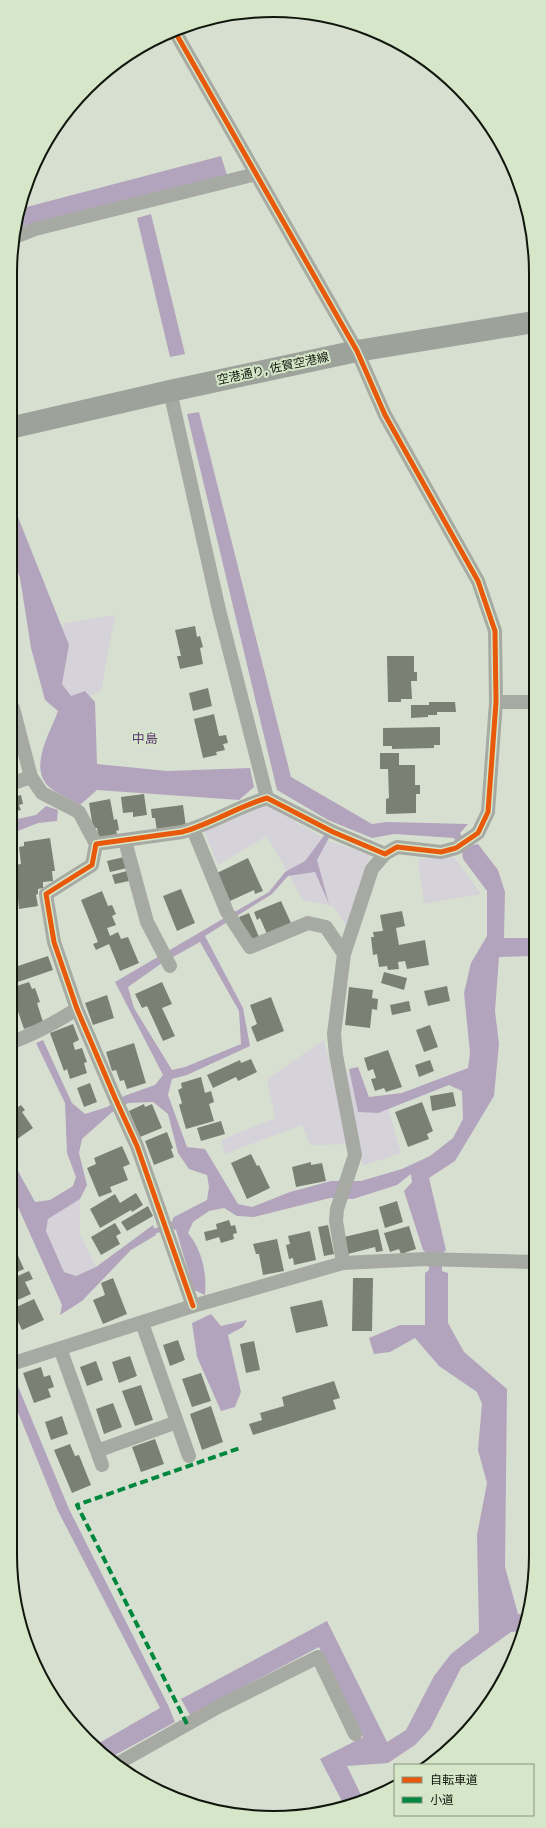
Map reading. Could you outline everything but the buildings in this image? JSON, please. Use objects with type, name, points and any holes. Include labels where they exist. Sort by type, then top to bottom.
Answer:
[{"type":"main road","name":"空港通り, 佐賀空港線","points":[[17,426],[170,391],[357,351],[529,323]]},
{"type":"street","points":[[177,35],[357,351],[385,415],[478,581],[495,631],[496,702],[488,812],[478,833],[461,844],[441,852],[397,847],[385,854],[372,869],[344,954],[334,1034],[336,1055],[354,1155],[337,1209],[336,1221],[344,1263]]},
{"type":"street","points":[[20,234],[35,228],[256,174]]},
{"type":"street","points":[[170,391],[219,610],[267,798]]},
{"type":"street","points":[[496,702],[529,702]]},
{"type":"street","points":[[17,723],[31,777],[42,793],[79,812],[96,844],[92,864],[46,894],[54,942],[77,1009],[137,1146],[193,1306]]},
{"type":"street","points":[[17,781],[31,777]]},
{"type":"street","points":[[96,844],[125,841],[194,829],[245,804],[267,798],[333,832],[385,854]]},
{"type":"street","points":[[194,829],[231,918],[250,947],[308,924],[326,927],[344,954]]},
{"type":"street","points":[[125,841],[147,922],[170,966]]},
{"type":"street","points":[[17,1040],[55,1023],[77,1009]]},
{"type":"street","points":[[17,1362],[193,1306],[344,1263],[426,1259],[529,1262]]},
{"type":"street","points":[[142,1323],[189,1456]]},
{"type":"street","points":[[60,1348],[102,1465]]},
{"type":"street","points":[[97,1451],[177,1422]]},
{"type":"street","points":[[122,1761],[218,1707],[318,1657],[355,1734]]},
{"type":"shaded area","points":[[221,156],[227,175],[21,226],[26,207]]},
{"type":"shaded area","points":[[151,214],[185,354],[170,357],[137,218]]},
{"type":"shaded area","points":[[199,412],[291,777],[372,824],[387,822],[468,824],[460,833],[467,846],[478,844],[498,870],[505,892],[504,938],[529,938],[529,956],[499,957],[495,1011],[499,1044],[494,1096],[455,1161],[429,1178],[446,1250],[442,1254],[442,1271],[448,1273],[448,1323],[464,1352],[507,1389],[505,1567],[518,1614],[522,1614],[517,1632],[511,1632],[461,1668],[430,1729],[415,1745],[388,1763],[347,1766],[361,1795],[342,1801],[320,1759],[363,1737],[319,1647],[190,1715],[181,1699],[327,1621],[387,1742],[406,1730],[434,1676],[451,1654],[479,1632],[477,1535],[487,1483],[478,1450],[482,1404],[477,1392],[439,1366],[415,1338],[390,1352],[374,1354],[369,1338],[400,1325],[425,1325],[425,1273],[429,1270],[429,1255],[423,1250],[404,1191],[412,1182],[411,1174],[397,1185],[353,1199],[330,1198],[254,1217],[237,1216],[224,1208],[209,1211],[193,1222],[188,1233],[200,1254],[205,1278],[205,1295],[194,1290],[176,1230],[169,1227],[174,1217],[207,1200],[209,1187],[207,1175],[189,1169],[178,1153],[168,1114],[153,1102],[128,1103],[111,1113],[82,1139],[79,1153],[87,1185],[80,1199],[48,1219],[46,1231],[64,1272],[76,1276],[96,1267],[153,1225],[156,1235],[131,1250],[82,1301],[60,1315],[62,1305],[17,1205],[17,1169],[35,1202],[50,1200],[73,1186],[76,1177],[67,1153],[65,1103],[36,1043],[43,1040],[72,1103],[85,1114],[107,1107],[124,1096],[155,1085],[163,1075],[115,982],[269,892],[285,872],[305,861],[326,833],[330,836],[317,860],[329,904],[315,872],[288,876],[272,894],[205,936],[243,1008],[250,1046],[187,1075],[172,1079],[168,1095],[187,1147],[205,1149],[238,1204],[252,1207],[290,1192],[331,1181],[361,1181],[402,1169],[430,1156],[453,1138],[463,1119],[462,1091],[449,1085],[378,1113],[358,1112],[349,1069],[358,1067],[369,1097],[402,1093],[468,1068],[470,1053],[464,993],[471,963],[487,936],[487,891],[463,859],[462,852],[454,838],[394,834],[372,838],[328,820],[277,790],[187,414]],"holes":[[[200,942],[239,1011],[241,1044],[185,1067],[172,1070],[134,1008],[128,987],[162,963]]]},
{"type":"shaded area","points":[[17,515],[69,645],[62,684],[71,696],[85,691],[95,702],[97,764],[167,771],[250,768],[254,787],[239,800],[97,790],[80,805],[51,789],[43,778],[40,769],[46,739],[58,711],[45,700],[31,648],[20,578],[17,570]]},
{"type":"shaded area","points":[[115,615],[101,691],[90,696],[85,691],[71,696],[62,684],[69,645],[62,628],[65,623]]},
{"type":"shaded area","points":[[265,803],[328,841],[370,854],[346,926],[333,906],[303,900],[267,836],[218,865],[204,831]]},
{"type":"shaded area","points":[[46,806],[58,810],[57,821],[38,823],[17,831],[17,819],[36,815]]},
{"type":"shaded area","points":[[454,857],[481,894],[424,904],[418,859]]},
{"type":"shaded area","points":[[324,1040],[333,1076],[354,1072],[362,1104],[387,1104],[401,1153],[363,1166],[358,1144],[310,1145],[302,1125],[225,1154],[221,1140],[275,1118],[267,1079]]},
{"type":"shaded area","points":[[80,1199],[80,1234],[96,1267],[76,1276],[64,1272],[46,1231],[48,1219]]},
{"type":"shaded area","points":[[211,1314],[221,1326],[247,1320],[243,1327],[228,1335],[241,1392],[235,1407],[221,1411],[197,1357],[192,1323]]},
{"type":"shaded area","points":[[17,1384],[69,1509],[168,1705],[175,1722],[114,1756],[99,1743],[160,1708],[58,1511],[17,1410]]},
{"type":"waterway","points":[[155,1231],[165,1228]]},
{"type":"marked path","points":[[187,1724],[77,1505],[240,1448]]},
{"type":"cycle path","points":[[177,35],[357,351],[385,415],[478,581],[495,631],[496,702],[488,812],[478,833],[456,848],[441,852],[397,847],[385,854],[333,832],[267,798],[203,825],[182,832],[96,844],[92,865],[46,894],[54,942],[77,1009],[137,1146],[193,1306]]},
{"type":"district","name":"中島","points":[[145,739]]}]
